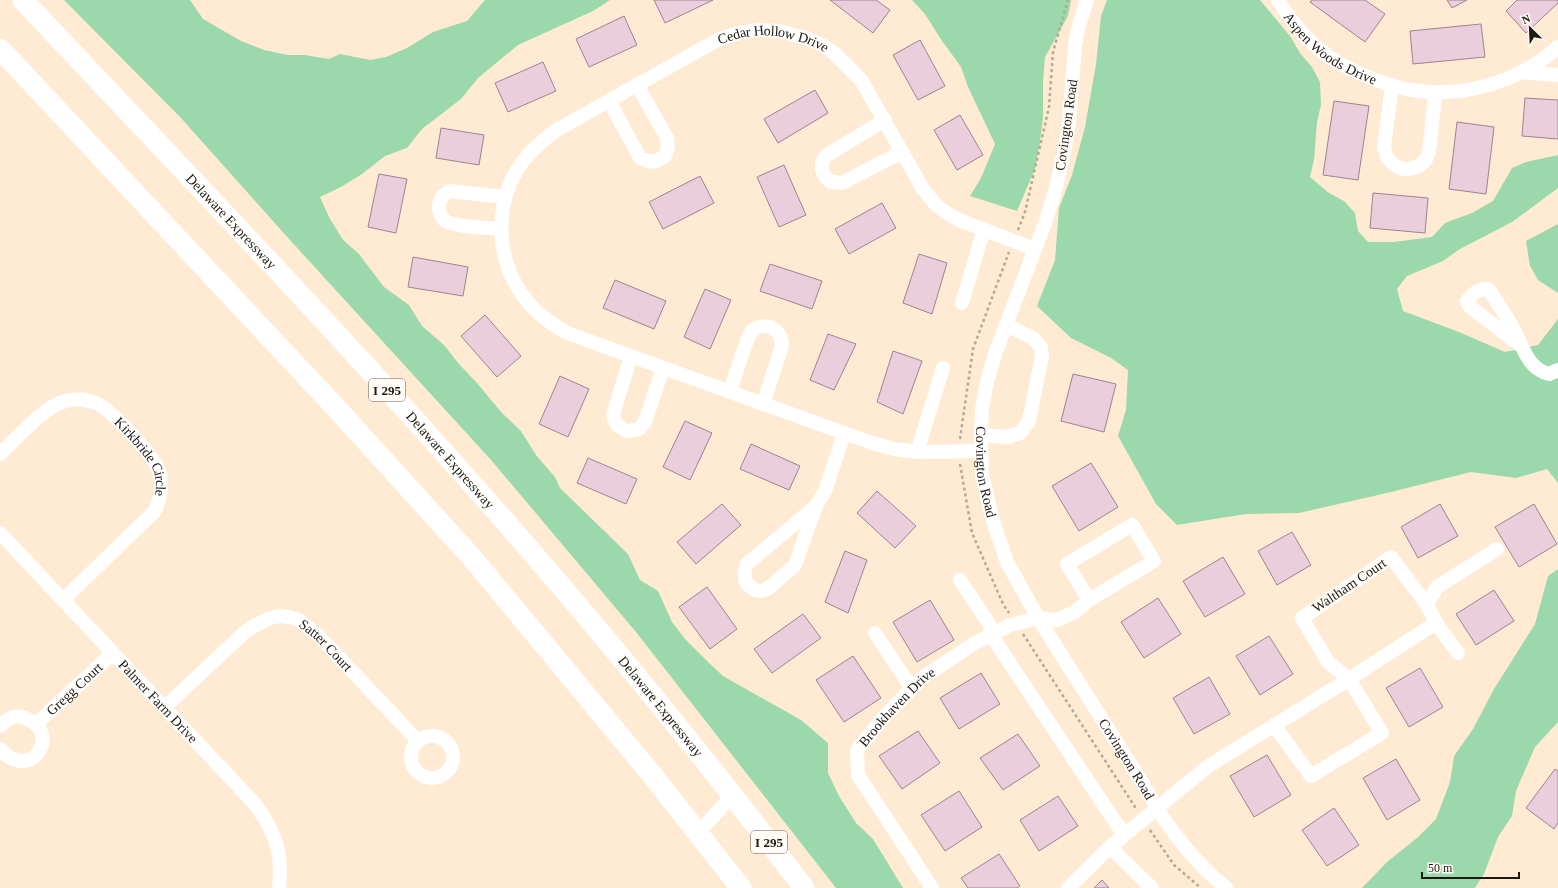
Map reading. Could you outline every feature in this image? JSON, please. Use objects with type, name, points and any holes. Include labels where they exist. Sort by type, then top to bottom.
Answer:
[{"type":"highway","name":"Delaware Expressway","points":[[23,0],[335,332],[464,474],[534,554],[638,679],[733,795],[804,888]]},
{"type":"highway","points":[[0,49],[421,500],[554,655],[742,888]]},
{"type":"street","name":"Covington Road","points":[[1088,0],[1078,28],[1065,147],[1056,188],[1045,223],[1006,325],[987,382],[982,410],[980,435],[982,474],[986,496],[999,541],[1007,562],[1038,618],[1143,784],[1156,808],[1194,858],[1226,888]]},
{"type":"street","name":"Aspen Woods Drive","points":[[1278,0],[1302,33],[1319,50],[1349,69],[1373,80],[1418,91],[1452,92],[1500,82],[1535,64],[1558,47]]},
{"type":"street","name":"Cedar Hollow Drive","points":[[981,451],[917,452],[894,449],[844,434],[567,333],[535,311],[519,291],[511,276],[504,250],[501,229],[502,210],[505,197],[511,180],[524,161],[535,147],[555,131],[718,39],[743,32],[761,30],[779,31],[809,39],[834,53],[861,80],[923,189],[935,204],[959,220],[1034,249]]},
{"type":"street","points":[[1521,72],[1558,75]]},
{"type":"street","points":[[609,101],[640,158],[651,162],[658,161],[665,156],[668,147],[667,138],[637,85]]},
{"type":"street","name":"Aspen Woods Drive","points":[[1392,85],[1384,147],[1386,157],[1390,162],[1395,166],[1405,169],[1412,169],[1421,165],[1429,154],[1435,92]]},
{"type":"street","points":[[885,120],[827,155],[824,158],[822,166],[823,174],[831,182],[842,183],[902,152]]},
{"type":"street","points":[[501,229],[451,224],[444,220],[440,215],[438,207],[441,198],[449,191],[505,197]]},
{"type":"street","points":[[962,303],[984,229]]},
{"type":"street","points":[[980,435],[1008,438],[1020,433],[1029,421],[1042,356],[1041,347],[1033,338],[1006,325]]},
{"type":"street","points":[[730,392],[750,335],[758,327],[770,327],[780,334],[782,346],[763,404]]},
{"type":"street","points":[[1521,346],[1530,361],[1538,369],[1549,374],[1558,370]]},
{"type":"street","points":[[631,356],[613,415],[617,425],[626,431],[640,428],[645,422],[663,368]]},
{"type":"street","points":[[917,452],[943,368]]},
{"type":"street","name":"Kirkbride Circle","points":[[0,454],[47,410],[64,401],[78,399],[88,400],[99,405],[111,414],[144,449],[158,470],[161,491],[159,502],[154,512],[63,600]]},
{"type":"street","points":[[816,506],[747,564],[744,574],[748,585],[761,591],[769,588],[795,565],[816,506],[825,491],[844,434]]},
{"type":"street","points":[[1038,618],[1058,620],[1075,612],[1089,600],[1154,561],[1132,525],[1067,564],[1089,600]]},
{"type":"street","name":"Palmer Farm Drive","points":[[0,533],[165,707],[263,814],[271,828],[277,844],[281,872],[279,888]]},
{"type":"street","points":[[1427,605],[1437,587],[1497,549]]},
{"type":"street","name":"Waltham Court","points":[[1274,725],[1311,776],[1382,733],[1349,679],[1328,662],[1302,618],[1391,556],[1427,605],[1436,623],[1458,653]]},
{"type":"street","points":[[960,580],[993,634],[1124,835]]},
{"type":"street","name":"Satter Court","points":[[165,707],[246,632],[270,618],[280,616],[288,617],[297,619],[318,635],[418,741]]},
{"type":"street","name":"Brookhaven Drive","points":[[932,888],[858,775],[857,750],[884,717],[922,678],[975,643],[1010,625],[1016,625],[1038,618]]},
{"type":"street","points":[[1068,888],[1110,847],[1207,767],[1436,623]]},
{"type":"street","points":[[875,633],[912,689]]},
{"type":"street","name":"Gregg Court","points":[[36,724],[113,653]]},
{"type":"street","name":"Gregg Court","points":[[0,726],[8,718],[22,716],[36,724],[40,728],[43,737],[42,746],[38,753],[32,759],[24,762],[15,761],[6,757],[0,749]]},
{"type":"street","points":[[698,832],[733,795]]},
{"type":"street","points":[[1110,847],[1152,888]]},
{"type":"path","points":[[1068,0],[1053,52],[1049,107],[1025,212],[972,349],[960,430],[959,460],[972,533],[1003,604],[1174,865],[1201,888]]},
{"type":"green space","points":[[64,0],[190,0],[203,19],[241,41],[264,50],[288,55],[305,55],[329,59],[340,54],[370,60],[386,57],[407,48],[433,32],[467,21],[485,0],[610,0],[593,11],[518,45],[478,78],[461,99],[422,129],[407,148],[385,156],[362,174],[341,187],[320,197],[329,217],[343,240],[359,254],[384,287],[409,305],[422,326],[444,345],[501,412],[521,431],[536,455],[555,477],[560,488],[628,554],[640,580],[658,591],[672,622],[686,640],[723,676],[801,720],[828,743],[828,773],[839,796],[856,823],[873,839],[903,888],[836,888],[636,632],[492,461],[289,239],[181,118]]},
{"type":"green space","points":[[912,0],[1071,0],[1068,16],[1045,57],[1043,117],[1040,142],[1035,169],[1017,211],[970,196],[981,178],[995,144],[968,87],[961,67],[925,14]]},
{"type":"green space","points":[[1107,0],[1260,0],[1290,36],[1300,53],[1312,67],[1320,82],[1321,105],[1317,122],[1314,160],[1310,177],[1329,193],[1344,201],[1355,213],[1358,231],[1368,242],[1394,242],[1432,237],[1445,223],[1472,213],[1493,201],[1512,168],[1526,162],[1558,155],[1558,188],[1512,222],[1460,249],[1443,261],[1407,276],[1397,289],[1403,311],[1459,332],[1505,352],[1538,345],[1558,319],[1558,483],[1547,469],[1516,478],[1471,472],[1299,513],[1246,514],[1177,525],[1156,504],[1118,436],[1126,410],[1128,370],[1111,358],[1071,338],[1037,306],[1055,260],[1059,208],[1072,175],[1085,127],[1096,64],[1101,16]]},
{"type":"green space","points":[[1558,224],[1558,293],[1538,280],[1530,266],[1526,241]]},
{"type":"green space","points":[[1558,569],[1558,722],[1535,747],[1516,791],[1512,816],[1498,837],[1484,874],[1475,888],[1362,888],[1387,862],[1417,838],[1436,819],[1450,782],[1454,756],[1473,729],[1494,689],[1535,624],[1548,576]]},
{"type":"building","points":[[654,0],[713,0],[665,23]]},
{"type":"building","points":[[830,0],[876,0],[890,10],[873,33]]},
{"type":"building","points":[[1312,0],[1365,0],[1385,14],[1365,42],[1310,2]]},
{"type":"building","points":[[1447,0],[1467,0],[1452,8]]},
{"type":"building","points":[[1517,0],[1558,0],[1558,3],[1526,33],[1506,11]]},
{"type":"building","points":[[624,16],[637,45],[589,67],[576,39]]},
{"type":"building","points":[[1481,24],[1485,57],[1413,64],[1410,31]]},
{"type":"building","points":[[920,40],[945,86],[918,100],[893,55]]},
{"type":"building","points":[[543,62],[556,91],[508,112],[495,83]]},
{"type":"building","points":[[815,90],[828,113],[778,143],[764,119]]},
{"type":"building","points":[[1525,98],[1558,100],[1558,139],[1522,136]]},
{"type":"building","points":[[1334,101],[1369,106],[1358,180],[1323,175]]},
{"type":"building","points":[[960,115],[983,155],[957,170],[934,130]]},
{"type":"building","points":[[1457,122],[1494,127],[1486,194],[1449,189]]},
{"type":"building","points":[[441,128],[484,135],[479,165],[436,158]]},
{"type":"building","points":[[784,165],[806,215],[779,227],[757,177]]},
{"type":"building","points":[[379,174],[407,179],[396,233],[368,227]]},
{"type":"building","points":[[700,176],[714,203],[663,229],[649,202]]},
{"type":"building","points":[[1373,193],[1428,198],[1425,233],[1370,228]]},
{"type":"building","points":[[882,203],[896,228],[849,254],[835,229]]},
{"type":"building","points":[[919,254],[947,263],[932,314],[903,303]]},
{"type":"building","points":[[413,257],[468,267],[463,296],[408,287]]},
{"type":"building","points":[[770,264],[822,281],[812,309],[760,291]]},
{"type":"building","points":[[615,280],[666,301],[654,329],[603,308]]},
{"type":"building","points":[[705,289],[731,300],[710,349],[684,337]]},
{"type":"building","points":[[485,315],[521,356],[497,377],[461,336]]},
{"type":"building","points":[[828,334],[856,344],[834,390],[810,380]]},
{"type":"building","points":[[893,351],[922,361],[903,414],[877,402]]},
{"type":"building","points":[[1073,374],[1116,384],[1104,432],[1061,421]]},
{"type":"building","points":[[560,376],[589,389],[568,437],[539,424]]},
{"type":"building","points":[[685,421],[712,433],[690,480],[663,467]]},
{"type":"building","points":[[751,444],[800,466],[789,490],[740,469]]},
{"type":"building","points":[[588,458],[637,479],[626,504],[577,483]]},
{"type":"building","points":[[1091,463],[1118,507],[1079,531],[1052,486]]},
{"type":"building","points":[[877,491],[916,526],[895,548],[857,513]]},
{"type":"building","points":[[722,504],[741,525],[696,564],[677,542]]},
{"type":"building","points":[[1440,504],[1458,536],[1418,558],[1401,527]]},
{"type":"building","points":[[1534,504],[1557,544],[1519,567],[1495,527]]},
{"type":"building","points":[[1292,532],[1311,565],[1277,585],[1258,551]]},
{"type":"building","points":[[845,551],[867,560],[848,613],[825,602]]},
{"type":"building","points":[[1223,557],[1245,594],[1205,617],[1183,581]]},
{"type":"building","points":[[707,587],[737,629],[710,649],[679,607]]},
{"type":"building","points":[[1494,590],[1514,621],[1476,645],[1456,614]]},
{"type":"building","points":[[1158,598],[1181,634],[1144,658],[1121,622]]},
{"type":"building","points":[[930,600],[954,640],[917,662],[893,622]]},
{"type":"building","points":[[803,614],[821,638],[772,673],[754,649]]},
{"type":"building","points":[[1269,636],[1293,674],[1260,695],[1236,656]]},
{"type":"building","points":[[853,656],[881,698],[844,722],[816,680]]},
{"type":"building","points":[[1420,668],[1443,707],[1409,727],[1386,688]]},
{"type":"building","points":[[981,673],[1000,704],[959,729],[940,698]]},
{"type":"building","points":[[1209,677],[1230,714],[1194,734],[1173,698]]},
{"type":"building","points":[[918,731],[940,763],[902,789],[879,756]]},
{"type":"building","points":[[1018,734],[1040,766],[1003,790],[980,758]]},
{"type":"building","points":[[1267,755],[1291,795],[1254,817],[1230,776]]},
{"type":"building","points":[[1396,759],[1420,800],[1387,820],[1363,778]]},
{"type":"building","points":[[1555,769],[1558,771],[1558,823],[1554,829],[1526,808]]},
{"type":"building","points":[[959,791],[982,827],[945,851],[921,815]]},
{"type":"building","points":[[1058,796],[1078,826],[1039,851],[1020,820]]},
{"type":"building","points":[[1334,808],[1359,845],[1327,866],[1302,830]]},
{"type":"building","points":[[999,854],[1020,886],[1017,888],[968,888],[961,878]]},
{"type":"building","points":[[1102,880],[1109,888],[1094,888]]}]
